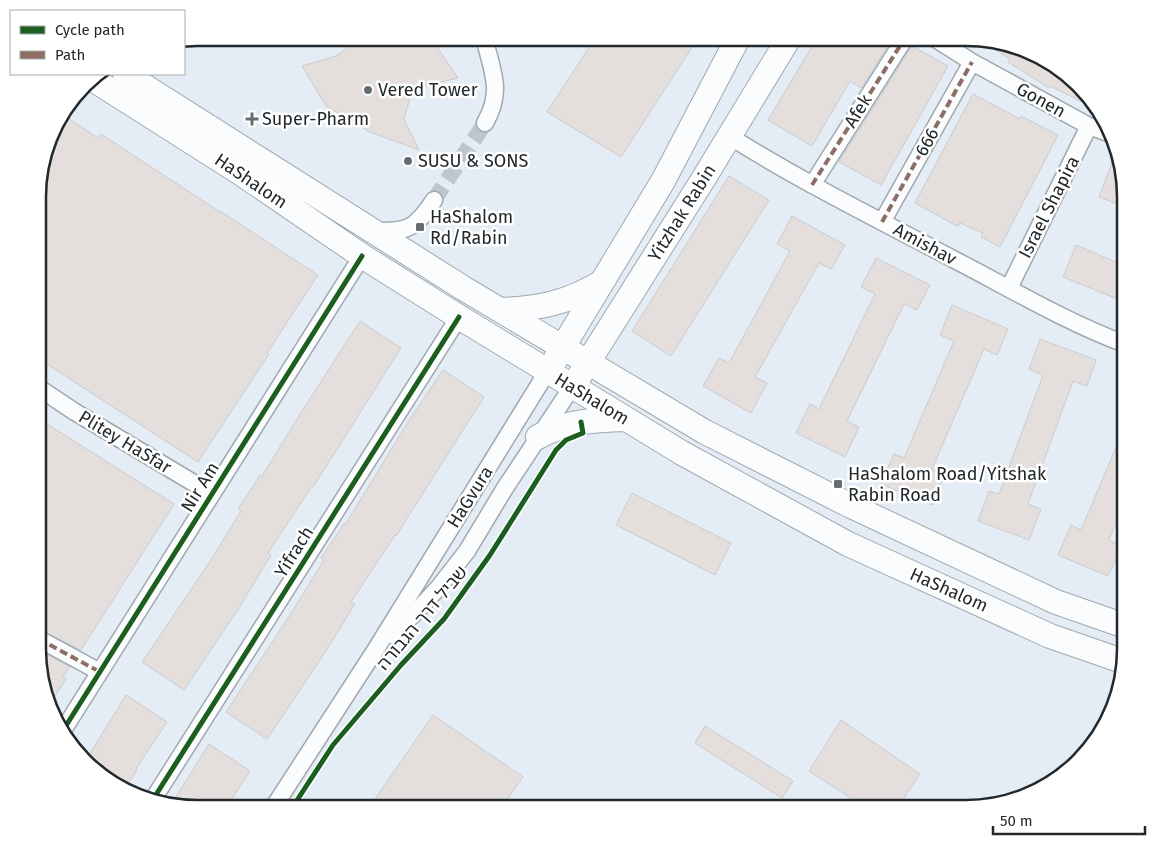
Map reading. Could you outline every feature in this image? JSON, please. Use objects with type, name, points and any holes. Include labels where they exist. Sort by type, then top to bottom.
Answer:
[{"type":"main road","name":"Yitzhak Rabin","points":[[563,347],[663,181],[733,47]]},
{"type":"main road","name":"Yitzhak Rabin","points":[[572,387],[783,47]]},
{"type":"main road","name":"HaShalom","points":[[127,75],[372,231],[705,432],[851,506],[1056,602],[1116,623]]},
{"type":"main road","name":"HaShalom","points":[[99,83],[239,172],[362,256],[547,372],[682,453],[848,544],[1050,636],[1116,659]]},
{"type":"main road","points":[[501,310],[516,310],[550,305],[569,300],[604,281]]},
{"type":"main road","name":"HaGvura","points":[[547,372],[563,347]]},
{"type":"main road","points":[[538,438],[553,430],[574,424],[602,420],[626,420]]},
{"type":"street","points":[[485,123],[492,111],[496,98],[496,82],[489,47]]},
{"type":"street","name":"Afek","points":[[812,185],[899,47]]},
{"type":"street","points":[[948,47],[972,62]]},
{"type":"street","name":"Gonen","points":[[972,62],[1089,126],[1101,130]]},
{"type":"street","name":"666","points":[[882,222],[972,62]]},
{"type":"street","name":"Israel Shapira","points":[[1009,288],[1089,126]]},
{"type":"street","name":"Amishav","points":[[729,136],[812,185],[882,222],[1099,334],[1116,341]]},
{"type":"street","points":[[372,231],[398,230],[412,226],[422,218],[434,200]]},
{"type":"street","name":"Nir Am","points":[[67,725],[362,256]]},
{"type":"street","name":"Yifrach","points":[[156,794],[459,317]]},
{"type":"street","name":"HaGvura","points":[[279,799],[376,648],[547,372]]},
{"type":"street","name":"HaGvura","points":[[376,648],[440,588],[467,551],[572,387]]},
{"type":"street","name":"Plitey HaSfar","points":[[46,393],[212,494]]},
{"type":"street","points":[[47,643],[100,672]]},
{"type":"building","name":"Vered Tower","points":[[348,47],[437,47],[458,78],[429,85],[411,95],[404,119],[419,150],[370,132],[326,106],[302,66],[336,56]]},
{"type":"building","points":[[589,47],[692,47],[621,157],[547,112]]},
{"type":"building","points":[[812,47],[887,47],[861,88],[850,81],[812,146],[768,120]]},
{"type":"building","points":[[911,47],[948,66],[881,185],[839,162]]},
{"type":"building","points":[[994,49],[1005,51],[1041,66],[1058,77],[1083,102],[1050,86],[1049,88],[1008,62],[1010,59]]},
{"type":"building","points":[[973,94],[1020,119],[1021,116],[1058,135],[1000,247],[981,237],[983,233],[960,223],[958,226],[955,225],[915,203]]},
{"type":"building","points":[[69,119],[98,138],[101,134],[318,275],[198,462],[46,364],[46,197],[51,158]]},
{"type":"building","points":[[1112,162],[1116,204],[1099,197]]},
{"type":"building","points":[[729,176],[769,200],[671,356],[632,331]]},
{"type":"building","points":[[792,216],[845,245],[831,269],[819,263],[755,377],[767,383],[751,413],[703,386],[719,358],[729,363],[790,251],[777,244]]},
{"type":"building","points":[[1076,245],[1116,262],[1116,298],[1063,277]]},
{"type":"building","points":[[876,258],[930,285],[917,310],[904,304],[847,421],[859,427],[845,457],[796,433],[810,404],[819,409],[875,294],[861,287]]},
{"type":"building","points":[[952,305],[1008,329],[997,355],[984,349],[932,469],[945,474],[932,505],[881,484],[894,454],[904,458],[954,341],[940,335]]},
{"type":"building","points":[[360,321],[401,348],[313,487],[268,553],[271,555],[239,608],[184,690],[142,662],[209,563],[241,511],[238,509],[260,475],[262,476]]},
{"type":"building","points":[[1040,339],[1096,360],[1087,386],[1073,381],[1028,504],[1041,509],[1029,540],[978,521],[989,491],[999,494],[1043,375],[1029,369]]},
{"type":"building","points":[[443,370],[484,397],[396,536],[351,602],[355,604],[322,657],[267,739],[226,712],[292,612],[324,560],[321,558],[345,525],[408,422]]},
{"type":"building","points":[[46,424],[174,504],[81,650],[47,633]]},
{"type":"building","points":[[1116,447],[1116,524],[1109,540],[1116,543],[1116,559],[1108,576],[1058,555],[1071,525],[1081,530]]},
{"type":"building","points":[[632,493],[731,543],[715,575],[616,525]]},
{"type":"building","points":[[47,654],[70,667],[63,677],[66,679],[54,697],[49,678]]},
{"type":"building","points":[[126,695],[167,722],[129,783],[105,769],[89,755]]},
{"type":"building","points":[[433,715],[523,777],[507,799],[375,799]]},
{"type":"building","points":[[841,720],[920,774],[902,800],[853,800],[809,771]]},
{"type":"building","points":[[705,726],[793,781],[782,798],[695,743]]},
{"type":"building","points":[[209,744],[250,771],[232,799],[175,798]]},
{"type":"tunnel","points":[[434,200],[485,123]]},
{"type":"marked path","points":[[812,185],[899,47]]},
{"type":"marked path","points":[[882,222],[972,62]]},
{"type":"marked path","points":[[47,643],[100,672]]},
{"type":"cycle path","points":[[67,725],[362,256]]},
{"type":"cycle path","points":[[156,794],[459,317]]},
{"type":"cycle path","name":"שביל דרך הגבורה","points":[[298,799],[333,745],[401,665],[444,619],[490,555],[556,450],[566,440],[583,433],[581,422]]},
{"type":"place","name":"Vered Tower","points":[[368,90]]},
{"type":"place","name":"Super-Pharm","points":[[252,119]]},
{"type":"place","name":"SUSU & SONS","points":[[408,161]]},
{"type":"place","name":"HaShalom Rd/Rabin","points":[[420,227]]},
{"type":"place","name":"HaShalom Road/Yitshak Rabin Road","points":[[838,484]]}]
